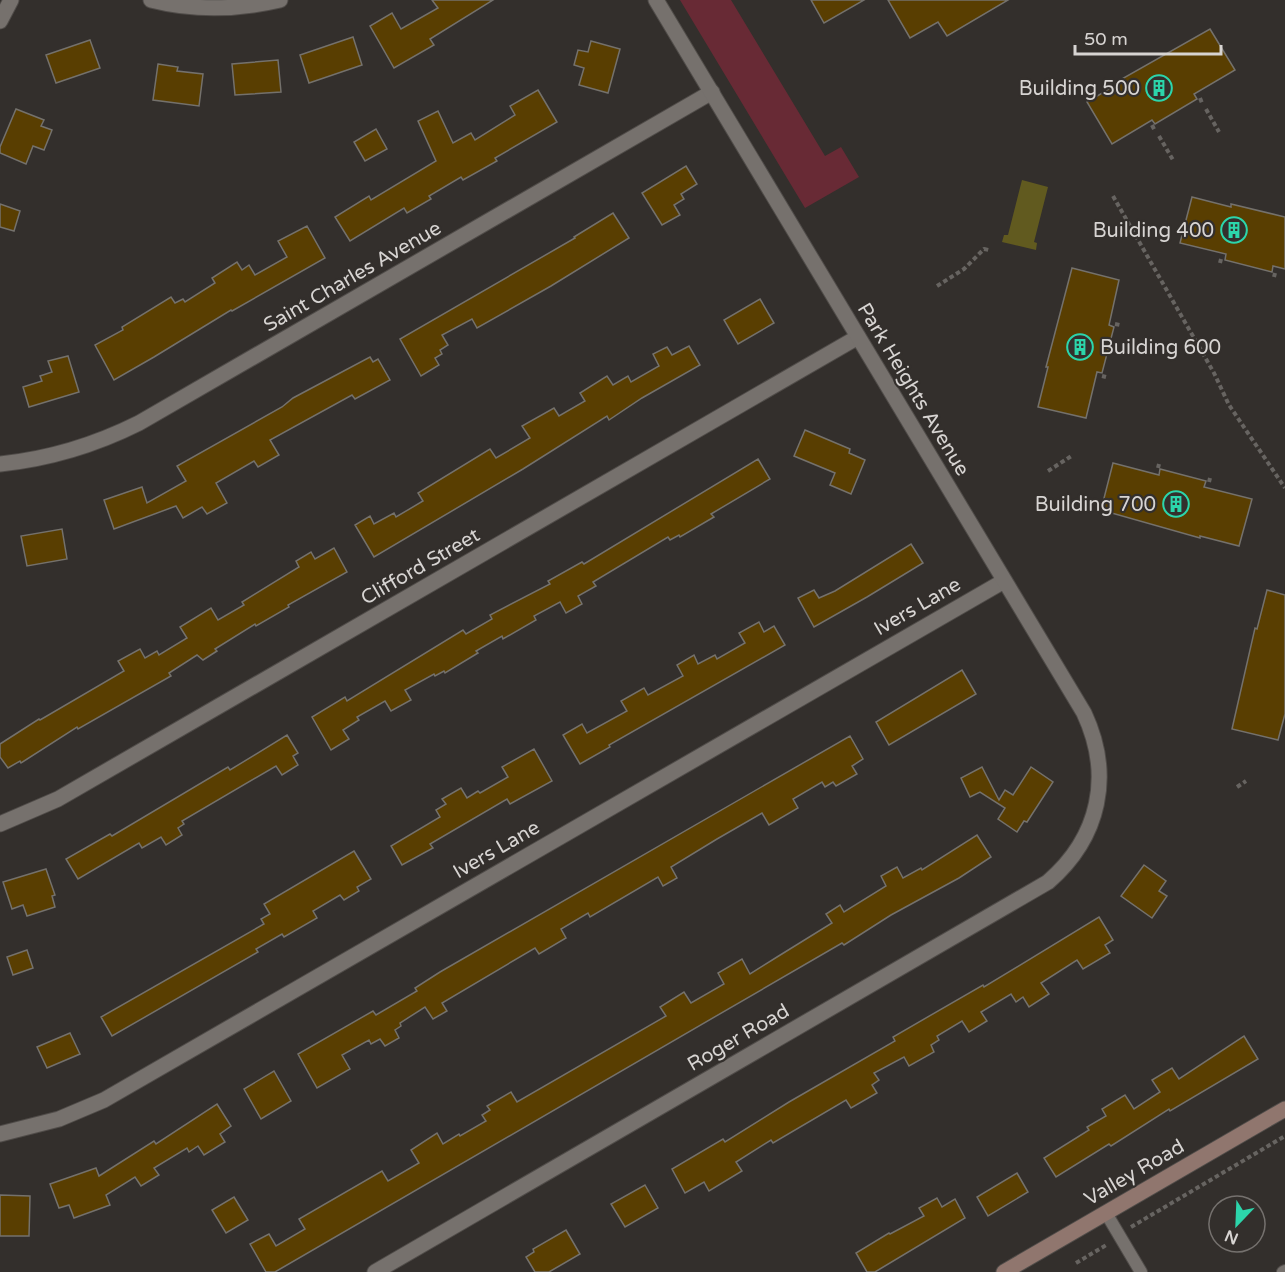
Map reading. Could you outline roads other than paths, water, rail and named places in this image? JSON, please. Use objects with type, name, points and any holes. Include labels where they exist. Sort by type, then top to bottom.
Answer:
[{"type":"street","points":[[0,21],[11,0]]},
{"type":"street","points":[[151,0],[172,5],[205,8],[240,8],[280,0]]},
{"type":"street","name":"Park Heights Avenue","points":[[656,0],[1084,712],[1096,746],[1099,772],[1095,812]]},
{"type":"street","name":"Saint Charles Avenue","points":[[0,464],[68,452],[139,423],[712,92]]},
{"type":"street","name":"Clifford Street","points":[[0,824],[34,811],[69,793],[858,337]]},
{"type":"street","name":"Ivers Lane","points":[[0,1134],[59,1119],[104,1100],[1004,580]]},
{"type":"street","name":"Roger Road","points":[[375,1272],[1048,882],[1063,869],[1078,850],[1089,830],[1095,812]]},
{"type":"street","name":"Valley Road","points":[[1004,1272],[1285,1109]]},
{"type":"lane","points":[[1107,1213],[1141,1272]]},
{"type":"place","name":"Building 500","points":[[1159,88]]},
{"type":"place","name":"Building 400","points":[[1234,230]]},
{"type":"place","name":"Building 600","points":[[1080,347]]},
{"type":"place","name":"Building 700","points":[[1176,504]]}]
